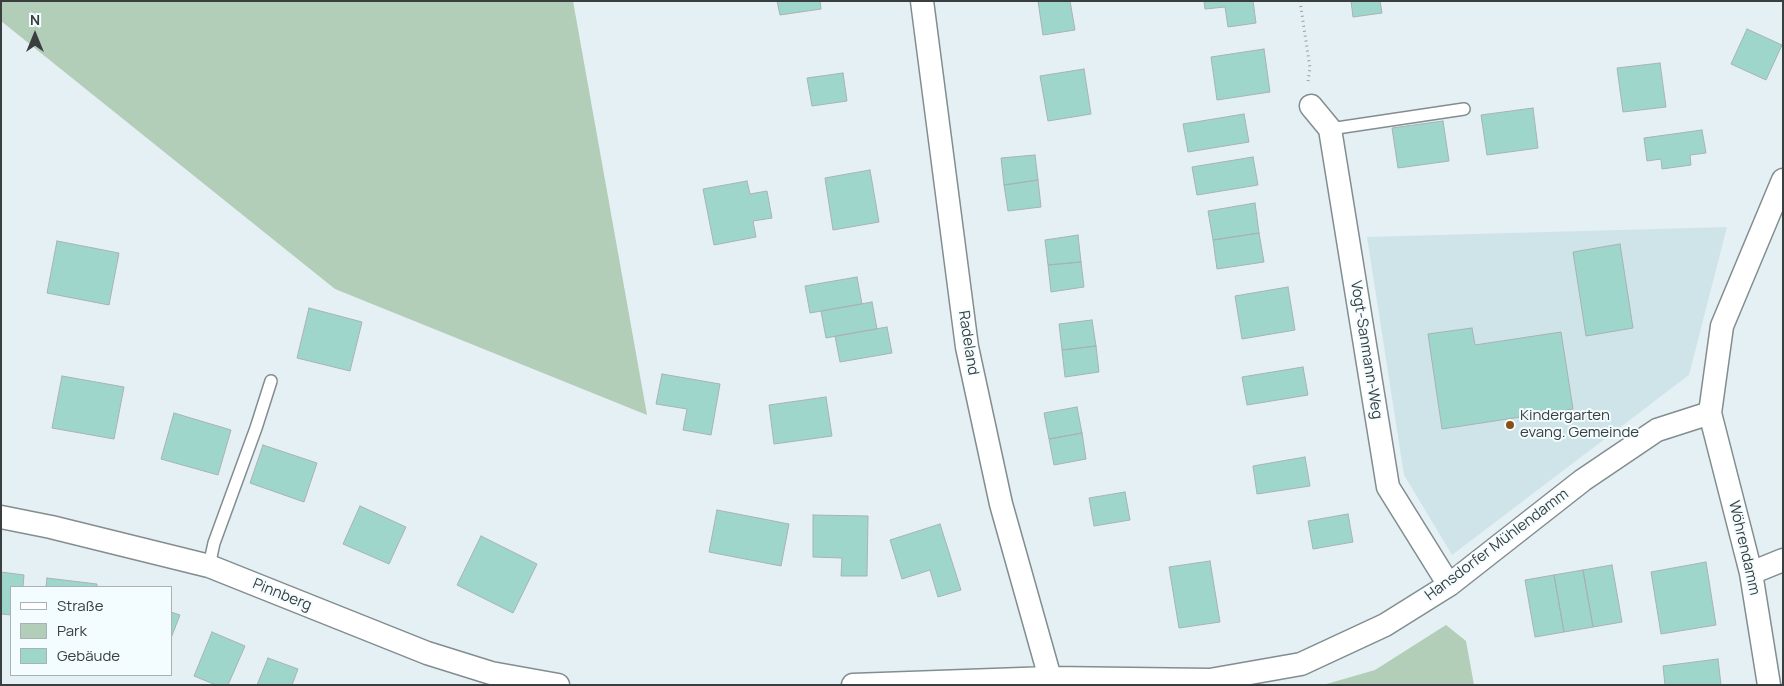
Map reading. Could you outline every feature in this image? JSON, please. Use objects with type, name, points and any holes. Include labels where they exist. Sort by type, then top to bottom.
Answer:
[{"type":"street","name":"Radeland","points":[[922,1],[967,347],[1001,504],[1050,678]]},
{"type":"street","points":[[1311,106],[1330,129]]},
{"type":"street","name":"Vogt-Sanmann-Weg","points":[[1330,129],[1388,486],[1449,585]]},
{"type":"street","points":[[1710,414],[1722,326],[1783,180]]},
{"type":"street","name":"Hansdorfer Mühlendamm","points":[[1014,682],[1050,678],[1210,680],[1300,664],[1385,624],[1449,585],[1583,480],[1657,430],[1710,414]]},
{"type":"street","name":"Wöhrendamm","points":[[1710,414],[1752,572],[1769,685]]},
{"type":"street","name":"Pinnberg","points":[[1,517],[51,527],[209,566],[427,653],[491,673],[558,685]]},
{"type":"street","points":[[1752,572],[1783,560]]},
{"type":"street","points":[[853,685],[1014,682]]},
{"type":"lane","points":[[1330,129],[1464,109]]},
{"type":"lane","points":[[209,566],[214,543],[271,381]]},
{"type":"path","points":[[1300,1],[1310,68],[1308,81],[1311,106]]},
{"type":"shaded area","name":"Kindergarten evang. Gemeinde","points":[[1727,227],[1689,375],[1452,555],[1404,475],[1367,237]]},
{"type":"green space","points":[[1,1],[573,1],[647,415],[335,289],[1,21]]},
{"type":"green space","points":[[1446,625],[1466,641],[1474,685],[1323,685],[1375,670]]},
{"type":"building","points":[[777,1],[820,1],[821,9],[780,15]]},
{"type":"building","points":[[1038,1],[1070,1],[1075,30],[1043,35]]},
{"type":"building","points":[[1204,1],[1253,1],[1256,23],[1228,27],[1225,7],[1205,9]]},
{"type":"building","points":[[1351,1],[1380,1],[1382,13],[1353,17]]},
{"type":"building","points":[[1747,29],[1782,45],[1766,80],[1731,64]]},
{"type":"building","points":[[1264,49],[1270,92],[1217,100],[1211,57]]},
{"type":"building","points":[[1660,63],[1666,107],[1623,112],[1617,68]]},
{"type":"building","points":[[1084,69],[1091,114],[1048,121],[1040,76]]},
{"type":"building","points":[[843,73],[847,101],[812,106],[807,78]]},
{"type":"building","points":[[1533,108],[1538,148],[1487,155],[1481,115]]},
{"type":"building","points":[[1244,114],[1249,142],[1188,152],[1183,124]]},
{"type":"building","points":[[1443,121],[1449,161],[1398,168],[1392,128]]},
{"type":"building","points":[[1702,130],[1706,153],[1690,155],[1691,165],[1662,169],[1661,159],[1647,161],[1644,138]]},
{"type":"building","points":[[1035,155],[1038,180],[1004,185],[1001,158]]},
{"type":"building","points":[[1253,157],[1258,185],[1197,195],[1192,167]]},
{"type":"building","points":[[870,170],[879,222],[833,230],[825,178]]},
{"type":"building","points":[[1038,180],[1041,207],[1008,211],[1004,185]]},
{"type":"building","points":[[747,181],[750,194],[767,191],[772,218],[753,221],[756,237],[714,245],[703,189]]},
{"type":"building","points":[[1255,203],[1259,233],[1213,240],[1208,211]]},
{"type":"building","points":[[1259,233],[1264,262],[1217,269],[1213,240]]},
{"type":"building","points":[[1078,235],[1081,262],[1048,265],[1045,240]]},
{"type":"building","points":[[57,241],[119,253],[109,305],[47,293]]},
{"type":"building","points":[[1620,244],[1633,328],[1586,336],[1573,252]]},
{"type":"building","points":[[1081,262],[1084,287],[1051,292],[1048,265]]},
{"type":"building","points":[[857,277],[862,304],[810,313],[805,286]]},
{"type":"building","points":[[1288,287],[1295,330],[1242,339],[1235,296]]},
{"type":"building","points":[[872,302],[877,329],[826,338],[821,311]]},
{"type":"building","points":[[309,308],[362,322],[350,371],[297,358]]},
{"type":"building","points":[[1092,320],[1096,346],[1062,350],[1059,324]]},
{"type":"building","points":[[887,327],[892,353],[840,362],[835,336]]},
{"type":"building","points":[[1472,328],[1475,345],[1561,332],[1573,409],[1442,429],[1428,334]]},
{"type":"building","points":[[1096,346],[1099,372],[1065,377],[1062,350]]},
{"type":"building","points":[[1303,367],[1308,395],[1247,405],[1242,377]]},
{"type":"building","points":[[662,374],[720,384],[711,435],[683,430],[687,409],[656,404]]},
{"type":"building","points":[[62,376],[124,387],[114,439],[52,428]]},
{"type":"building","points":[[826,397],[832,436],[774,444],[769,405]]},
{"type":"building","points":[[1077,407],[1082,433],[1049,439],[1044,413]]},
{"type":"building","points":[[174,413],[231,430],[218,475],[161,459]]},
{"type":"building","points":[[1082,433],[1086,459],[1054,465],[1049,439]]},
{"type":"building","points":[[263,445],[317,463],[304,502],[250,483]]},
{"type":"building","points":[[1305,457],[1310,486],[1257,494],[1253,466]]},
{"type":"building","points":[[1125,492],[1130,520],[1094,526],[1089,498]]},
{"type":"building","points":[[360,506],[406,527],[389,564],[343,544]]},
{"type":"building","points":[[717,510],[789,524],[781,566],[709,552]]},
{"type":"building","points":[[1348,514],[1353,542],[1313,549],[1308,521]]},
{"type":"building","points":[[813,515],[868,516],[867,576],[841,576],[842,558],[813,557]]},
{"type":"building","points":[[940,524],[961,590],[938,597],[930,570],[902,579],[890,540]]},
{"type":"building","points":[[481,536],[537,564],[513,613],[457,585]]},
{"type":"building","points":[[1210,561],[1220,622],[1179,628],[1169,567]]},
{"type":"building","points":[[1706,562],[1716,625],[1661,634],[1651,572]]},
{"type":"building","points":[[1612,565],[1622,622],[1593,627],[1583,570]]},
{"type":"building","points":[[1583,570],[1593,627],[1564,632],[1554,575]]},
{"type":"building","points":[[1,572],[24,575],[23,586],[10,586],[10,615],[1,614]]},
{"type":"building","points":[[1554,575],[1564,632],[1535,637],[1525,580]]},
{"type":"building","points":[[47,578],[97,584],[97,586],[46,586]]},
{"type":"building","points":[[172,612],[180,615],[172,635]]},
{"type":"building","points":[[212,632],[245,646],[228,685],[216,685],[194,676]]},
{"type":"building","points":[[268,658],[298,669],[292,685],[257,685]]},
{"type":"building","points":[[1718,659],[1721,685],[1665,685],[1663,666]]},
{"type":"place","name":"Kindergarten evang. Gemeinde","points":[[1510,425]]}]
